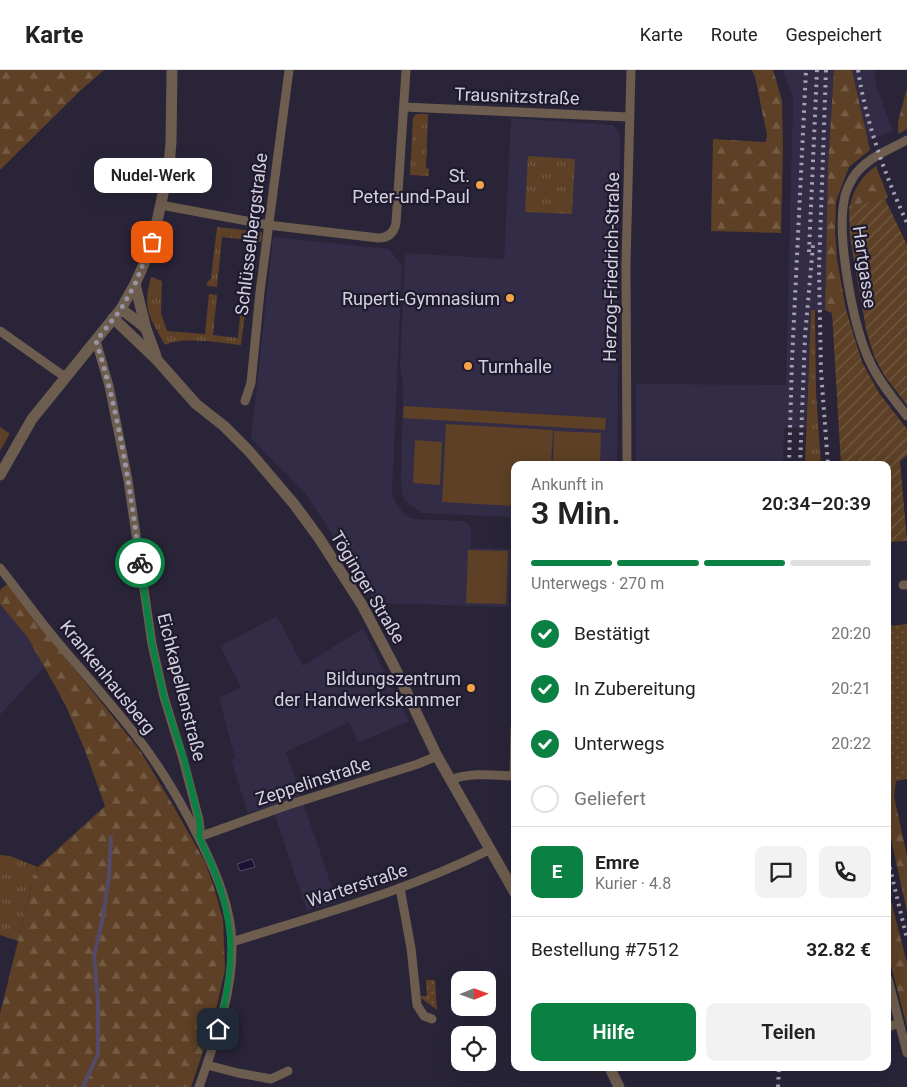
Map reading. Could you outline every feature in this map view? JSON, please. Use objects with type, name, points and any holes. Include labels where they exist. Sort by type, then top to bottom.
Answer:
[{"type":"street","points":[[0,473],[32,419],[117,314],[135,284],[152,242],[170,156],[172,70]]},
{"type":"street","name":"Schlüsselbergstraße","points":[[245,402],[250,383],[268,225],[289,70]]},
{"type":"street","points":[[161,205],[268,225],[378,238],[390,234],[395,229],[396,223],[406,70]]},
{"type":"street","name":"Herzog-Friedrich-Straße","points":[[627,461],[626,338],[631,70]]},
{"type":"street","name":"Trausnitzstraße","points":[[404,107],[629,117]]},
{"type":"street","name":"Hartgasse","points":[[907,140],[872,159],[858,170],[845,194],[842,219],[845,261],[854,312],[864,348],[875,372],[907,416]]},
{"type":"street","name":"Töginger Straße","points":[[135,284],[146,329],[157,360]]},
{"type":"street","points":[[117,314],[138,321],[146,329]]},
{"type":"street","name":"Töginger Straße","points":[[117,314],[172,379],[196,404],[224,426],[248,450],[294,504],[319,538],[366,612],[436,756],[511,886]]},
{"type":"street","points":[[0,332],[65,377]]},
{"type":"street","name":"Eichkapellenstraße","points":[[96,341],[113,404],[128,480],[152,644],[164,697],[184,759],[199,820],[199,836],[213,866],[223,895],[232,942],[228,991],[199,1087]]},
{"type":"street","name":"Krankenhausberg","points":[[0,568],[47,629],[135,734],[159,769],[199,836]]},
{"type":"street","name":"Zeppelinstraße","points":[[199,836],[288,804],[418,764],[436,756]]},
{"type":"street","points":[[450,780],[474,775],[511,776]]},
{"type":"street","name":"Warterstraße","points":[[232,942],[400,888],[450,869],[489,850]]},
{"type":"street","points":[[400,888],[411,948],[417,1004],[424,1016],[432,1019]]},
{"type":"street","points":[[891,990],[907,1052]]},
{"type":"street","points":[[891,1025],[899,1023]]},
{"type":"street","points":[[207,1064],[238,1073],[271,1079],[288,1071]]},
{"type":"street","points":[[611,1071],[619,1087]]},
{"type":"shaded area","points":[[783,70],[834,70],[828,166],[825,310],[811,311],[806,428],[784,428],[783,461],[636,461],[636,384],[786,385],[793,99]]},
{"type":"shaded area","points":[[852,70],[874,70],[876,85],[893,131],[868,141]]},
{"type":"shaded area","name":"Ruperti-Gymnasium","points":[[511,118],[613,125],[620,134],[617,461],[511,461],[511,530],[510,517],[422,513],[405,501],[401,482],[403,383],[400,368],[405,253],[504,259]]},
{"type":"shaded area","points":[[273,237],[389,249],[402,266],[392,493],[404,514],[412,519],[463,521],[471,527],[471,548],[511,549],[509,607],[376,603],[305,493],[251,438]]},
{"type":"shaded area","points":[[0,604],[28,638],[44,667],[0,715]]},
{"type":"shaded area","points":[[277,616],[303,666],[363,628],[409,721],[358,743],[349,722],[286,752],[337,902],[307,911],[272,806],[248,813],[231,760],[235,758],[219,698],[241,687],[220,646]]},
{"type":"green space","points":[[0,70],[104,70],[0,170]]},
{"type":"green space","points":[[752,70],[773,70],[782,100],[781,233],[711,231],[713,139],[766,142],[767,135]]},
{"type":"green space","points":[[834,70],[852,70],[870,150],[849,167],[836,201],[835,232],[837,259],[846,310],[832,313],[825,310],[828,166]]},
{"type":"green space","points":[[907,88],[907,129],[898,134],[898,122]]},
{"type":"green space","points":[[416,114],[428,114],[426,168],[429,169],[429,176],[410,175],[413,118]]},
{"type":"green space","points":[[528,156],[575,159],[572,214],[525,212]]},
{"type":"green space","points":[[876,166],[888,197],[850,206],[853,194],[859,183]]},
{"type":"green space","points":[[885,199],[907,245],[907,405],[884,375],[874,356],[866,329],[850,237],[849,206]]},
{"type":"green space","points":[[217,227],[262,232],[261,242],[253,241],[248,285],[243,284],[248,240],[222,237],[217,287],[206,284],[211,278]]},
{"type":"green space","points":[[151,277],[162,281],[161,313],[167,331],[205,334],[209,294],[217,295],[213,335],[238,338],[242,297],[247,298],[241,345],[182,341],[165,345],[149,313],[147,298]]},
{"type":"green space","points":[[811,310],[815,310],[816,393],[821,461],[805,461]]},
{"type":"green space","points":[[846,310],[862,362],[879,393],[907,429],[907,455],[900,461],[907,541],[891,542],[891,461],[841,461],[832,313]]},
{"type":"green space","points":[[404,406],[606,418],[605,430],[403,418]]},
{"type":"green space","points":[[446,424],[553,430],[551,461],[511,461],[511,506],[442,502]]},
{"type":"green space","points":[[0,427],[9,435],[0,451]]},
{"type":"green space","points":[[554,431],[601,433],[600,461],[553,461]]},
{"type":"green space","points":[[415,440],[442,442],[440,485],[413,483]]},
{"type":"green space","points":[[468,550],[508,551],[506,604],[466,603]]},
{"type":"green space","points":[[7,584],[141,752],[205,862],[223,919],[225,969],[214,1019],[191,1087],[0,1087],[0,1014],[35,872],[38,867],[105,806],[84,748],[65,704],[28,638],[0,604],[0,590]]},
{"type":"green space","points":[[907,624],[907,779],[896,781],[891,747],[891,626]]},
{"type":"green space","points":[[891,747],[896,781],[894,796],[907,856],[907,912],[891,839]]},
{"type":"green space","points":[[0,855],[10,856],[38,867],[35,872],[18,941],[0,935]]},
{"type":"green space","points":[[891,901],[907,963],[907,1027],[891,966]]},
{"type":"green space","points":[[426,980],[435,980],[437,1010],[421,998],[421,996],[427,996]]},
{"type":"water","points":[[252,859],[255,867],[240,871],[237,864]]},
{"type":"waterway","points":[[83,1087],[98,1054],[98,1001],[94,956],[103,917],[109,875],[111,837]]},
{"type":"railway","points":[[789,461],[806,70]]},
{"type":"railway","points":[[809,252],[817,70]]},
{"type":"railway","points":[[826,70],[819,269],[821,371],[828,461]]},
{"type":"railway","points":[[858,70],[861,90],[877,148],[907,223]]},
{"type":"railway","points":[[800,461],[805,336],[813,245]]},
{"type":"railway","points":[[891,872],[907,939]]},
{"type":"railway","points":[[778,1087],[779,1071]]},
{"type":"way so far","points":[[140,563],[136,526],[115,412],[96,341],[121,309],[135,284],[152,242]]},
{"type":"place","name":"St. Peter-und-Paul","points":[[480,185]]},
{"type":"place","name":"Nudel-Werk","points":[[152,242]]},
{"type":"place","name":"Ruperti-Gymnasium","points":[[510,298]]},
{"type":"place","name":"Turnhalle","points":[[468,366]]},
{"type":"place","name":"Bildungszentrum der Handwerkskammer","points":[[471,688]]},
{"type":"route","points":[[140,563],[152,644],[164,697],[184,759],[199,820],[199,836],[213,866],[223,895],[229,921],[232,942],[231,972],[218,1029]]}]
